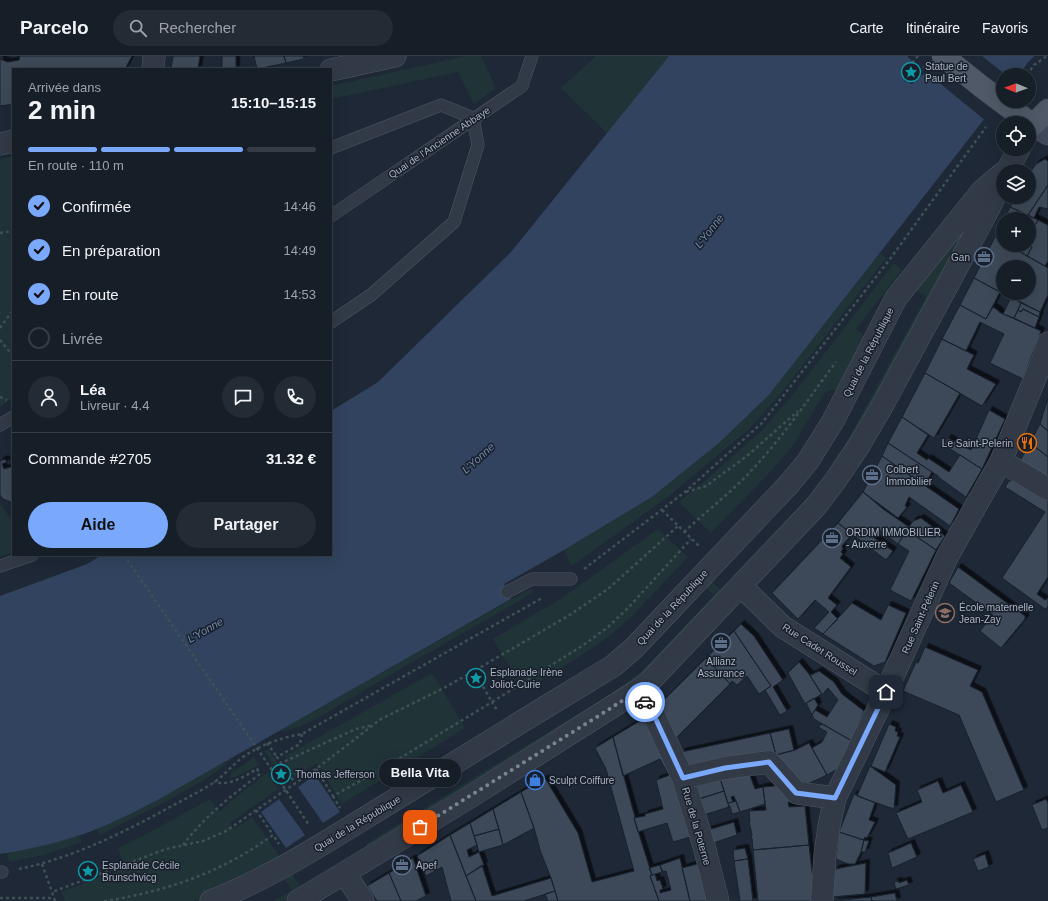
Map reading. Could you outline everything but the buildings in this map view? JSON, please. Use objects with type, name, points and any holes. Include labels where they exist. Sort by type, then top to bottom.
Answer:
[{"type":"main road","points":[[935,60],[1006,105],[1019,116]]},
{"type":"main road","points":[[1036,130],[1048,110]]},
{"type":"street","points":[[153,68],[154,56]]},
{"type":"street","points":[[332,70],[395,56]]},
{"type":"street","points":[[0,144],[12,141]]},
{"type":"street","name":"Quai de la République","points":[[211,901],[239,890],[280,869],[613,666],[634,648],[790,483],[808,461],[833,421],[896,298],[982,191],[996,179]]},
{"type":"street","name":"Quai de la République","points":[[298,901],[477,793],[608,710],[650,681],[816,506],[835,481],[858,447],[881,408],[988,210],[996,192]]},
{"type":"street","name":"Rue Saint-Pélerin","points":[[822,901],[825,855],[835,798],[886,692],[947,557],[1001,461],[1043,359],[1048,343]]},
{"type":"street","points":[[1001,461],[1048,490]]},
{"type":"street","name":"Rue Cadet Roussel","points":[[740,586],[784,627],[886,692]]},
{"type":"street","name":"Rue de la Poterne","points":[[637,691],[652,711],[683,778],[704,846],[718,901]]},
{"type":"street","points":[[683,778],[725,768],[769,762],[796,793],[835,798]]},
{"type":"street","points":[[345,874],[363,901]]},
{"type":"lane","name":"Quai de l'Ancienne Abbaye","points":[[332,215],[522,86],[532,56]]},
{"type":"lane","points":[[332,148],[441,105],[474,118],[478,145],[454,222],[370,295],[332,321]]},
{"type":"lane","points":[[0,425],[12,418]]},
{"type":"lane","points":[[0,566],[29,556]]},
{"type":"lane","points":[[507,592],[532,579],[571,580]]},
{"type":"path","points":[[918,56],[906,71],[905,75],[907,79],[912,78],[935,60]]},
{"type":"path","points":[[1032,68],[1047,56]]},
{"type":"path","points":[[0,898],[55,899],[42,864],[100,842],[136,825],[214,782],[243,757],[267,743],[277,739],[302,734],[561,587],[662,510],[685,492],[762,423],[890,259],[986,127]]},
{"type":"path","points":[[0,233],[12,231]]},
{"type":"path","points":[[0,328],[12,311]]},
{"type":"path","points":[[0,340],[12,355]]},
{"type":"path","points":[[685,492],[706,486],[730,469],[747,456],[801,408]]},
{"type":"path","points":[[662,510],[715,562]]},
{"type":"path","points":[[52,892],[166,849],[203,841],[226,831],[316,769],[376,724],[398,710],[442,689],[568,616],[608,589],[678,526]]},
{"type":"path","points":[[316,769],[333,796],[392,763],[492,702],[582,646],[608,627],[628,608],[691,539]]},
{"type":"path","points":[[125,556],[285,789]]},
{"type":"path","points":[[474,671],[492,702]]},
{"type":"path","points":[[281,763],[356,729],[376,724]]},
{"type":"path","points":[[277,757],[300,744],[302,734]]},
{"type":"path","points":[[267,743],[295,783]]},
{"type":"path","points":[[182,846],[195,828],[236,791],[260,774],[257,769],[231,783],[222,784],[214,782]]},
{"type":"path","points":[[256,810],[273,836]]},
{"type":"path","points":[[104,901],[184,883],[221,868],[268,839]]},
{"type":"green space","points":[[466,56],[481,56],[496,88],[474,104],[458,72],[332,99],[332,86]]},
{"type":"green space","points":[[596,56],[669,56],[607,133],[561,88]]},
{"type":"green space","points":[[12,156],[12,399],[0,407],[0,159]]},
{"type":"green space","points":[[981,209],[853,444],[749,570],[744,565],[807,498],[826,474],[847,441],[926,296],[911,288]]},
{"type":"green space","points":[[880,253],[886,258],[782,392],[749,429],[669,496],[572,566],[564,550],[652,497],[719,443],[769,395]]},
{"type":"green space","points":[[894,263],[902,270],[856,329],[866,337],[838,389],[825,392],[792,447],[773,469],[711,533],[679,502],[760,432],[791,397]]},
{"type":"green space","points":[[0,504],[12,520],[12,552],[0,557]]},
{"type":"green space","points":[[658,529],[688,557],[632,616],[611,635],[524,691],[493,639],[562,598]]},
{"type":"green space","points":[[707,577],[725,594],[646,676],[370,850],[366,844],[612,693],[641,672],[714,595],[701,583]]},
{"type":"green space","points":[[530,589],[533,591],[532,593],[519,601],[323,715],[300,727],[277,732]]},
{"type":"green space","points":[[432,673],[465,728],[342,804],[317,763],[295,777],[285,764],[288,762],[285,756]]},
{"type":"green space","points":[[268,749],[290,780],[286,783],[264,751]]},
{"type":"green space","points":[[234,757],[213,774],[176,796],[100,835],[97,829],[156,801]]},
{"type":"green space","points":[[254,757],[259,765],[233,778],[231,777],[231,774]]},
{"type":"green space","points":[[267,773],[278,789],[230,823],[234,829],[252,817],[282,860],[206,897],[193,901],[65,901],[61,892],[125,868],[118,848],[210,799],[219,812]]},
{"type":"green space","points":[[79,836],[82,842],[43,855],[9,862],[7,853]]},
{"type":"green space","points":[[291,872],[302,890],[283,901],[273,901],[292,890],[283,877]]},
{"type":"water","name":"L'Yonne","points":[[669,56],[1035,56],[1024,68],[996,68],[996,104],[769,395],[719,443],[652,497],[504,584],[511,599],[156,801],[108,824],[78,836],[20,851],[0,854],[0,596],[87,564],[100,556],[332,556],[332,410],[378,382],[511,252]]},
{"type":"water","points":[[315,775],[340,812],[323,823],[298,787]]},
{"type":"water","points":[[279,799],[305,835],[286,848],[261,812]]},
{"type":"pier","points":[[907,56],[982,56],[997,68],[996,108],[986,121],[926,72],[912,84],[905,81],[902,75],[912,61]]},
{"type":"way so far","points":[[420,827],[637,691],[645,702]]},
{"type":"place","name":"Statue de Paul Bert","points":[[911,72]]},
{"type":"place","name":"Gan","points":[[984,257]]},
{"type":"place","name":"Le Saint-Pelerin","points":[[1027,443]]},
{"type":"place","name":"Colbert Immobilier","points":[[872,475]]},
{"type":"place","name":"ORDIM IMMOBILIER - Auxerre","points":[[832,538]]},
{"type":"place","name":"École maternelle Jean-Zay","points":[[945,613]]},
{"type":"place","name":"Allianz Assurance","points":[[721,643]]},
{"type":"place","name":"Esplanade Irène Joliot-Curie","points":[[476,678]]},
{"type":"place","name":"Thomas Jefferson","points":[[281,774]]},
{"type":"place","name":"Sculpt Coiffure","points":[[535,780]]},
{"type":"place","name":"Bella Vita","points":[[420,827]]},
{"type":"place","name":"Apef","points":[[402,865]]},
{"type":"place","name":"Esplanade Cécile Brunschvicg","points":[[88,871]]},
{"type":"route","points":[[645,702],[652,711],[683,778],[725,768],[769,762],[796,793],[835,798],[886,692]]}]
